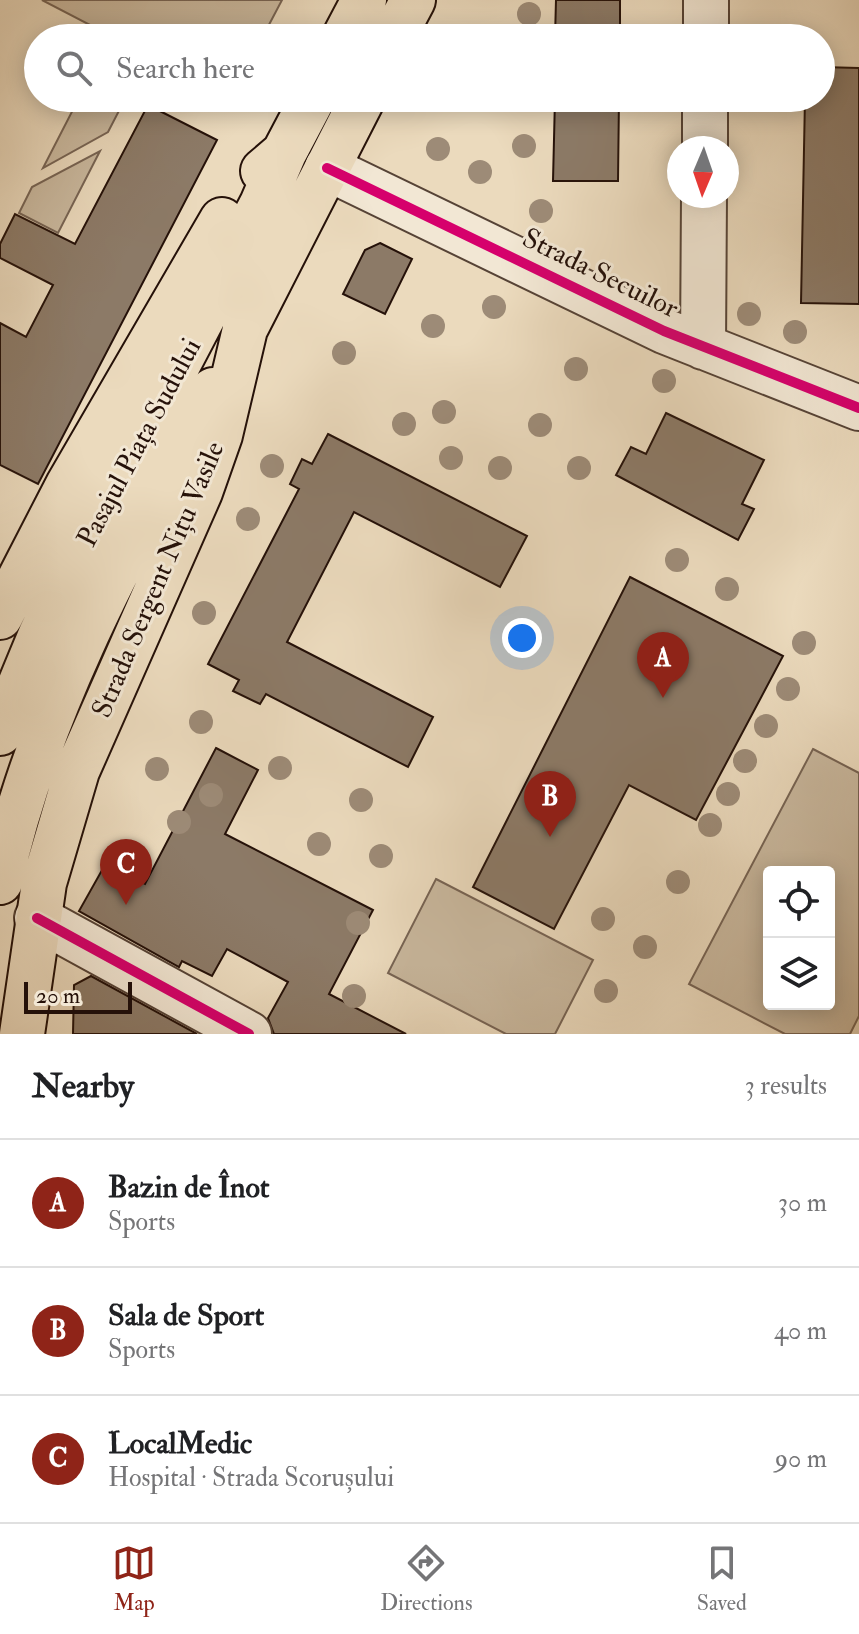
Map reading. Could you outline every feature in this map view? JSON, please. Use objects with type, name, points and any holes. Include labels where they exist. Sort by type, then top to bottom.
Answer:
[{"type":"main road","points":[[351,24],[364,0]]},
{"type":"main road","points":[[400,24],[413,0]]},
{"type":"main road","points":[[0,617],[68,485],[236,197],[246,184],[284,153],[306,112]]},
{"type":"main road","name":"Strada Sergent Nițu Vasile","points":[[22,1034],[37,918],[52,846],[77,771],[200,492],[220,435],[245,329],[356,112]]},
{"type":"main road","name":"Pasajul Piața Sudului","points":[[0,733],[73,566],[262,204],[284,153]]},
{"type":"main road","name":"Pasajul Piața Sudului","points":[[0,882],[24,790],[72,666],[115,573],[245,329]]},
{"type":"street","points":[[706,0],[706,24]]},
{"type":"street","points":[[705,112],[705,136]]},
{"type":"street","name":"Strada Secuilor","points":[[327,168],[703,347],[859,408]]},
{"type":"street","points":[[703,347],[704,208]]},
{"type":"street","points":[[37,918],[249,1034]]},
{"type":"shaded area","points":[[42,0],[282,0],[269,24],[88,24]]},
{"type":"shaded area","points":[[72,112],[118,112],[108,132],[43,168]]},
{"type":"shaded area","points":[[100,151],[58,233],[19,213],[32,187]]},
{"type":"shaded area","points":[[813,749],[859,773],[859,1016],[850,1034],[785,1034],[689,984]]},
{"type":"shaded area","points":[[436,879],[593,960],[555,1034],[506,1034],[388,973]]},
{"type":"building","points":[[556,0],[620,0],[620,24],[555,24]]},
{"type":"building","points":[[835,67],[859,68],[859,304],[801,303],[805,112],[835,112]]},
{"type":"building","points":[[144,112],[162,112],[217,140],[38,484],[0,465],[0,323],[26,337],[53,285],[0,258],[0,244],[15,214],[75,244]]},
{"type":"building","points":[[555,112],[619,112],[618,181],[553,181]]},
{"type":"building","points":[[380,243],[412,259],[385,314],[343,294],[365,250]]},
{"type":"building","points":[[666,413],[764,460],[742,504],[754,509],[738,540],[616,475],[631,447],[646,454]]},
{"type":"building","points":[[328,434],[527,536],[500,587],[354,512],[287,642],[433,717],[408,767],[266,694],[260,704],[233,691],[239,680],[208,664],[299,489],[290,484],[302,459],[312,464]]},
{"type":"building","points":[[630,577],[783,656],[696,820],[629,785],[554,929],[473,887]]},
{"type":"building","points":[[216,748],[258,770],[225,834],[373,910],[329,994],[406,1034],[274,1034],[268,1018],[288,982],[227,949],[212,976],[182,961],[179,967],[79,911],[106,863],[145,884]]},
{"type":"building","points":[[91,976],[197,1034],[73,1034],[74,985]]},
{"type":"cycle path","points":[[327,168],[664,331],[859,408]]},
{"type":"cycle path","points":[[37,918],[249,1034]]},
{"type":"place","name":"Bazin de Înot","points":[[663,698]]},
{"type":"place","name":"Sala de Sport","points":[[550,837]]},
{"type":"place","name":"LocalMedic","points":[[126,905]]}]
